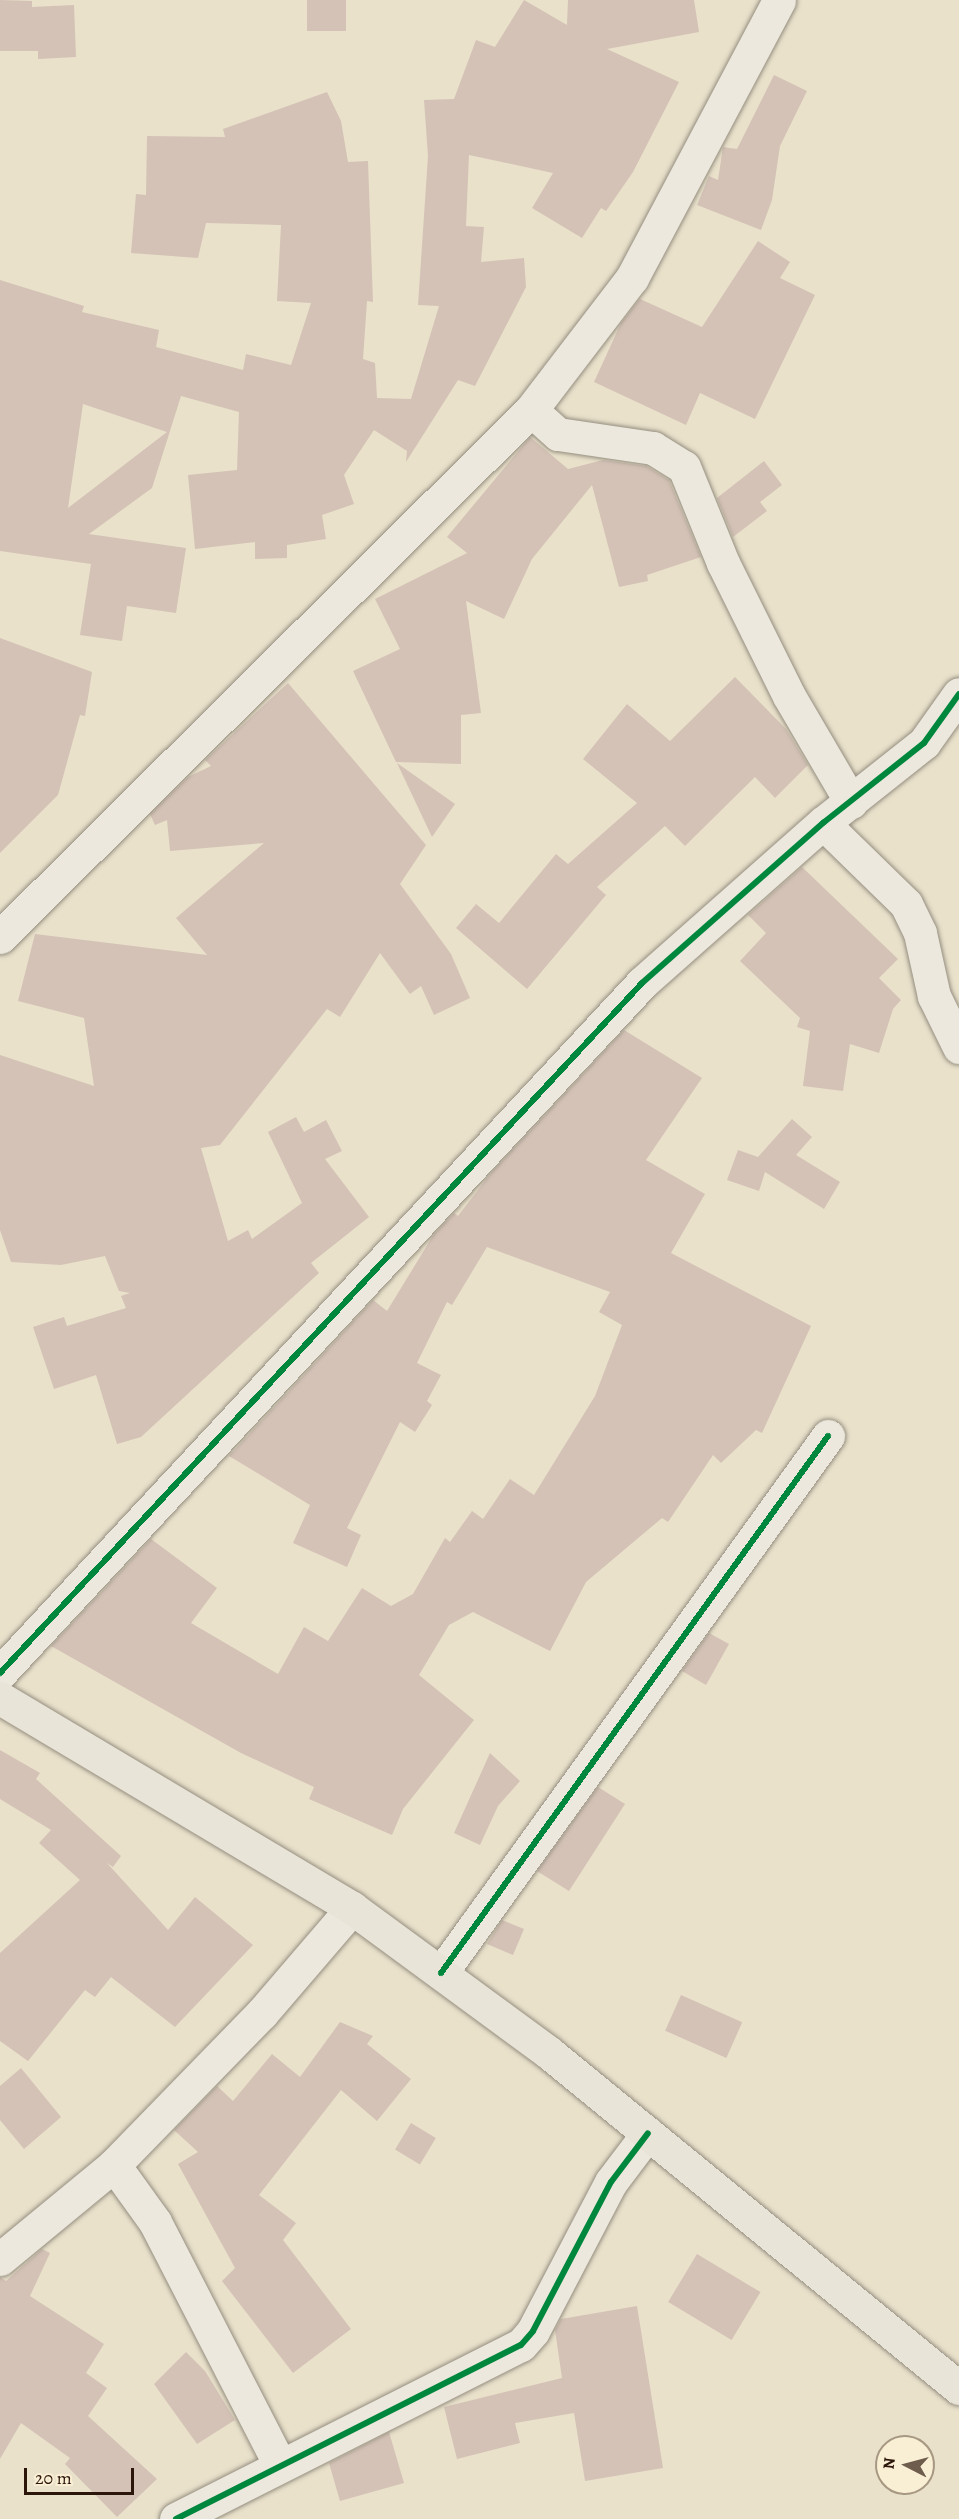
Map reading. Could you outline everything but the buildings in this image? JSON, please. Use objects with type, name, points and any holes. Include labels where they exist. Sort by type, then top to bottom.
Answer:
[{"type":"main road","points":[[0,1698],[352,1908],[441,1973],[648,2133],[959,2388]]},
{"type":"street","points":[[0,937],[531,410],[632,278],[779,0]]},
{"type":"street","points":[[531,410],[558,434],[653,448],[684,467],[723,563],[789,696],[851,802]]},
{"type":"street","points":[[0,1673],[642,983],[823,823],[924,743],[959,694]]},
{"type":"street","points":[[823,823],[906,904],[920,933],[934,996],[959,1047]]},
{"type":"street","points":[[441,1973],[828,1436]]},
{"type":"street","points":[[0,2259],[114,2165],[262,2013],[352,1908]]},
{"type":"street","points":[[176,2519],[279,2463],[520,2345],[533,2331],[610,2182],[648,2133]]},
{"type":"street","points":[[114,2165],[155,2222],[279,2463]]},
{"type":"cycle path","points":[[0,1673],[642,983],[823,823],[924,743],[959,694]]},
{"type":"cycle path","points":[[441,1973],[828,1436]]},
{"type":"cycle path","points":[[176,2519],[521,2345],[533,2331],[611,2182],[648,2133]]}]
